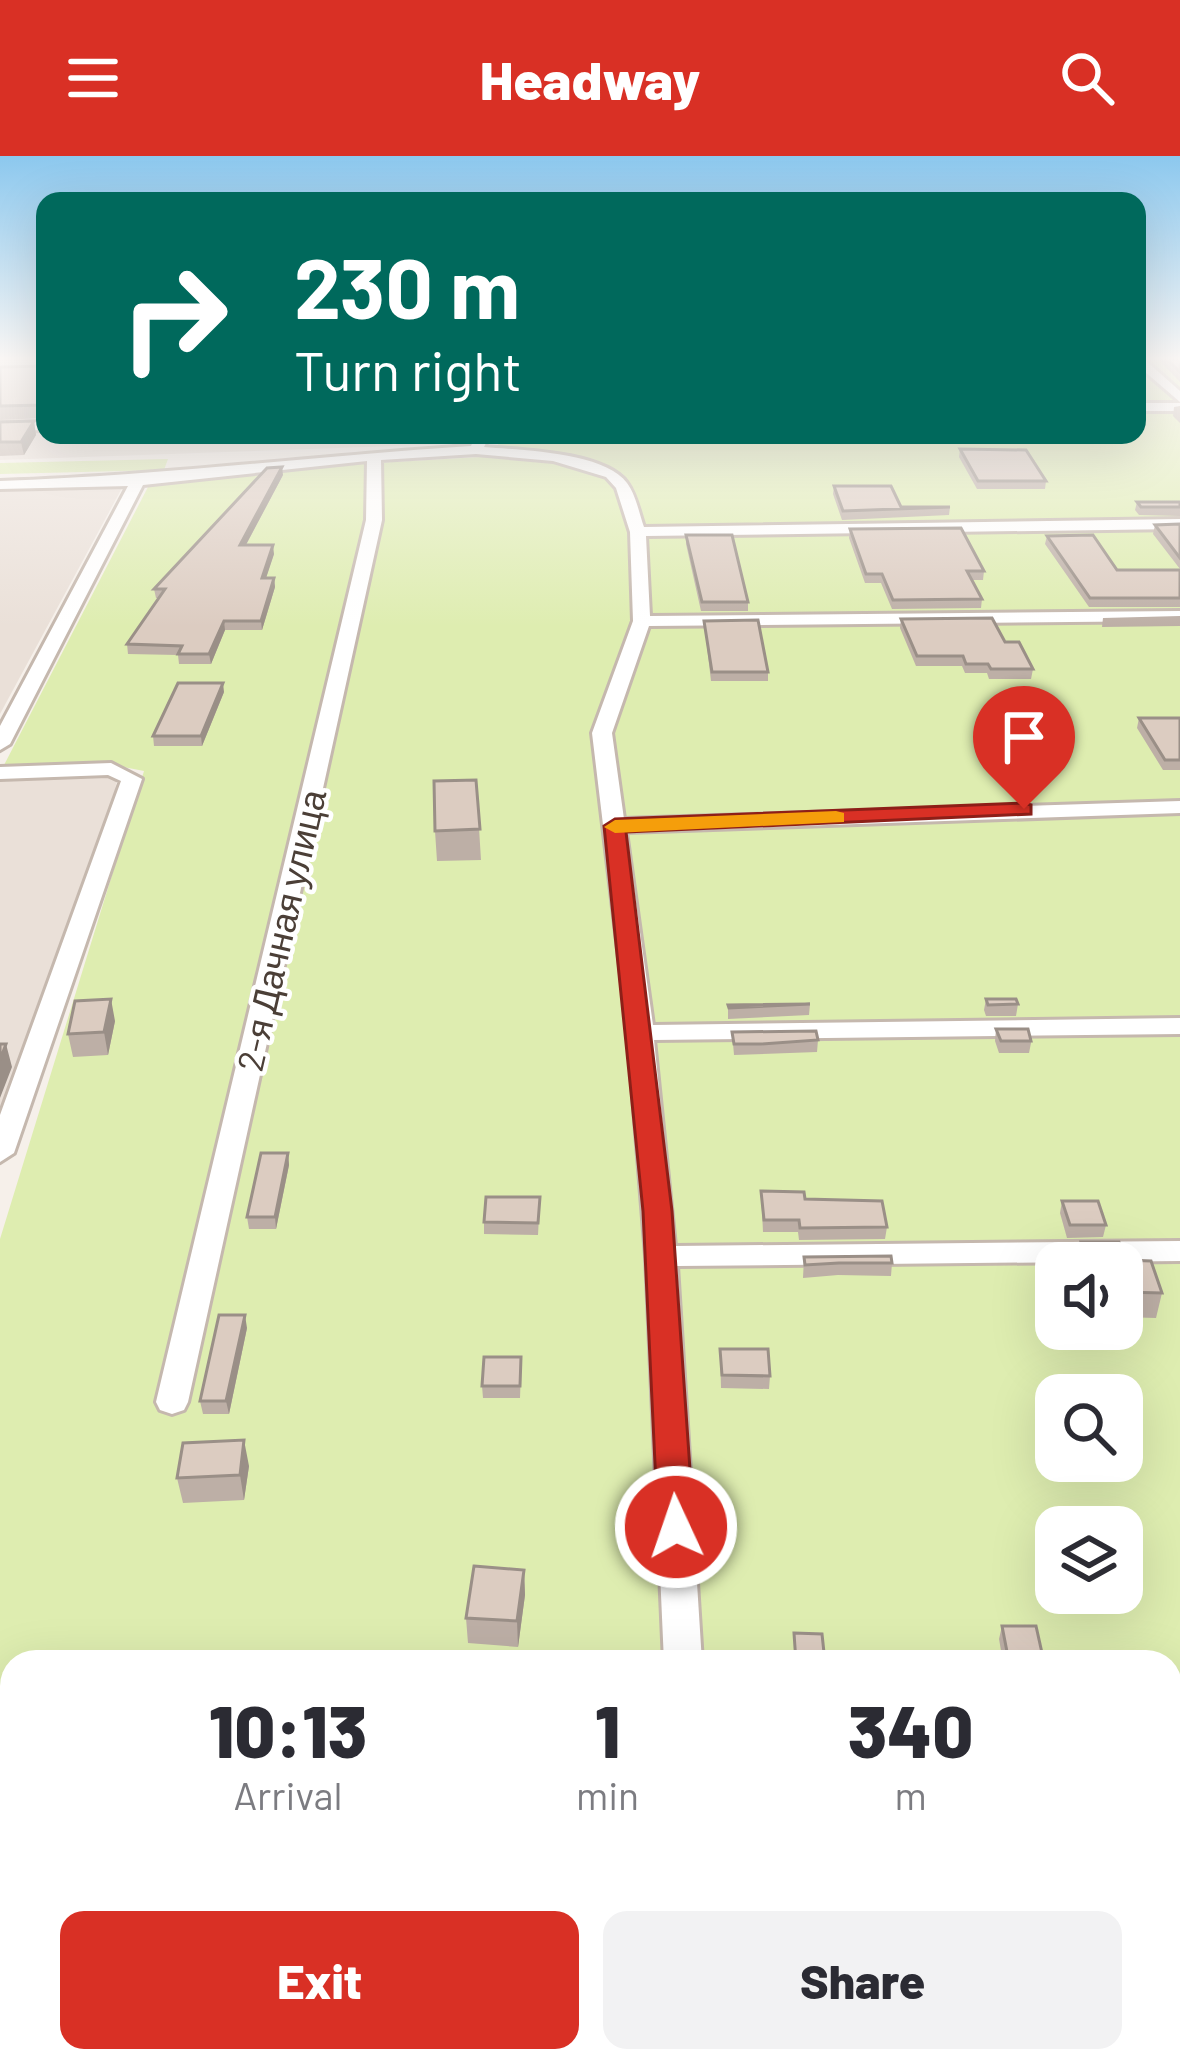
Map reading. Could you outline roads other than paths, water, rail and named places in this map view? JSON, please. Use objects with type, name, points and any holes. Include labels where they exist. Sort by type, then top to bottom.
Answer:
[{"type":"street","points":[[0,485],[138,481],[434,448]]},
{"type":"street","points":[[509,448],[611,474],[622,487],[638,532],[642,621],[602,733],[641,1033],[661,1256],[682,1650]]},
{"type":"street","name":"2-я Дачная улица","points":[[172,1402],[374,520],[374,457]]},
{"type":"street","points":[[0,744],[138,481]]},
{"type":"street","points":[[638,532],[1180,524]]},
{"type":"street","points":[[642,621],[1180,616]]},
{"type":"street","points":[[0,773],[111,769],[132,779],[0,1153]]},
{"type":"street","points":[[615,826],[1180,807]]},
{"type":"street","points":[[641,1033],[1180,1026]]},
{"type":"street","points":[[661,1256],[1180,1251]]}]
